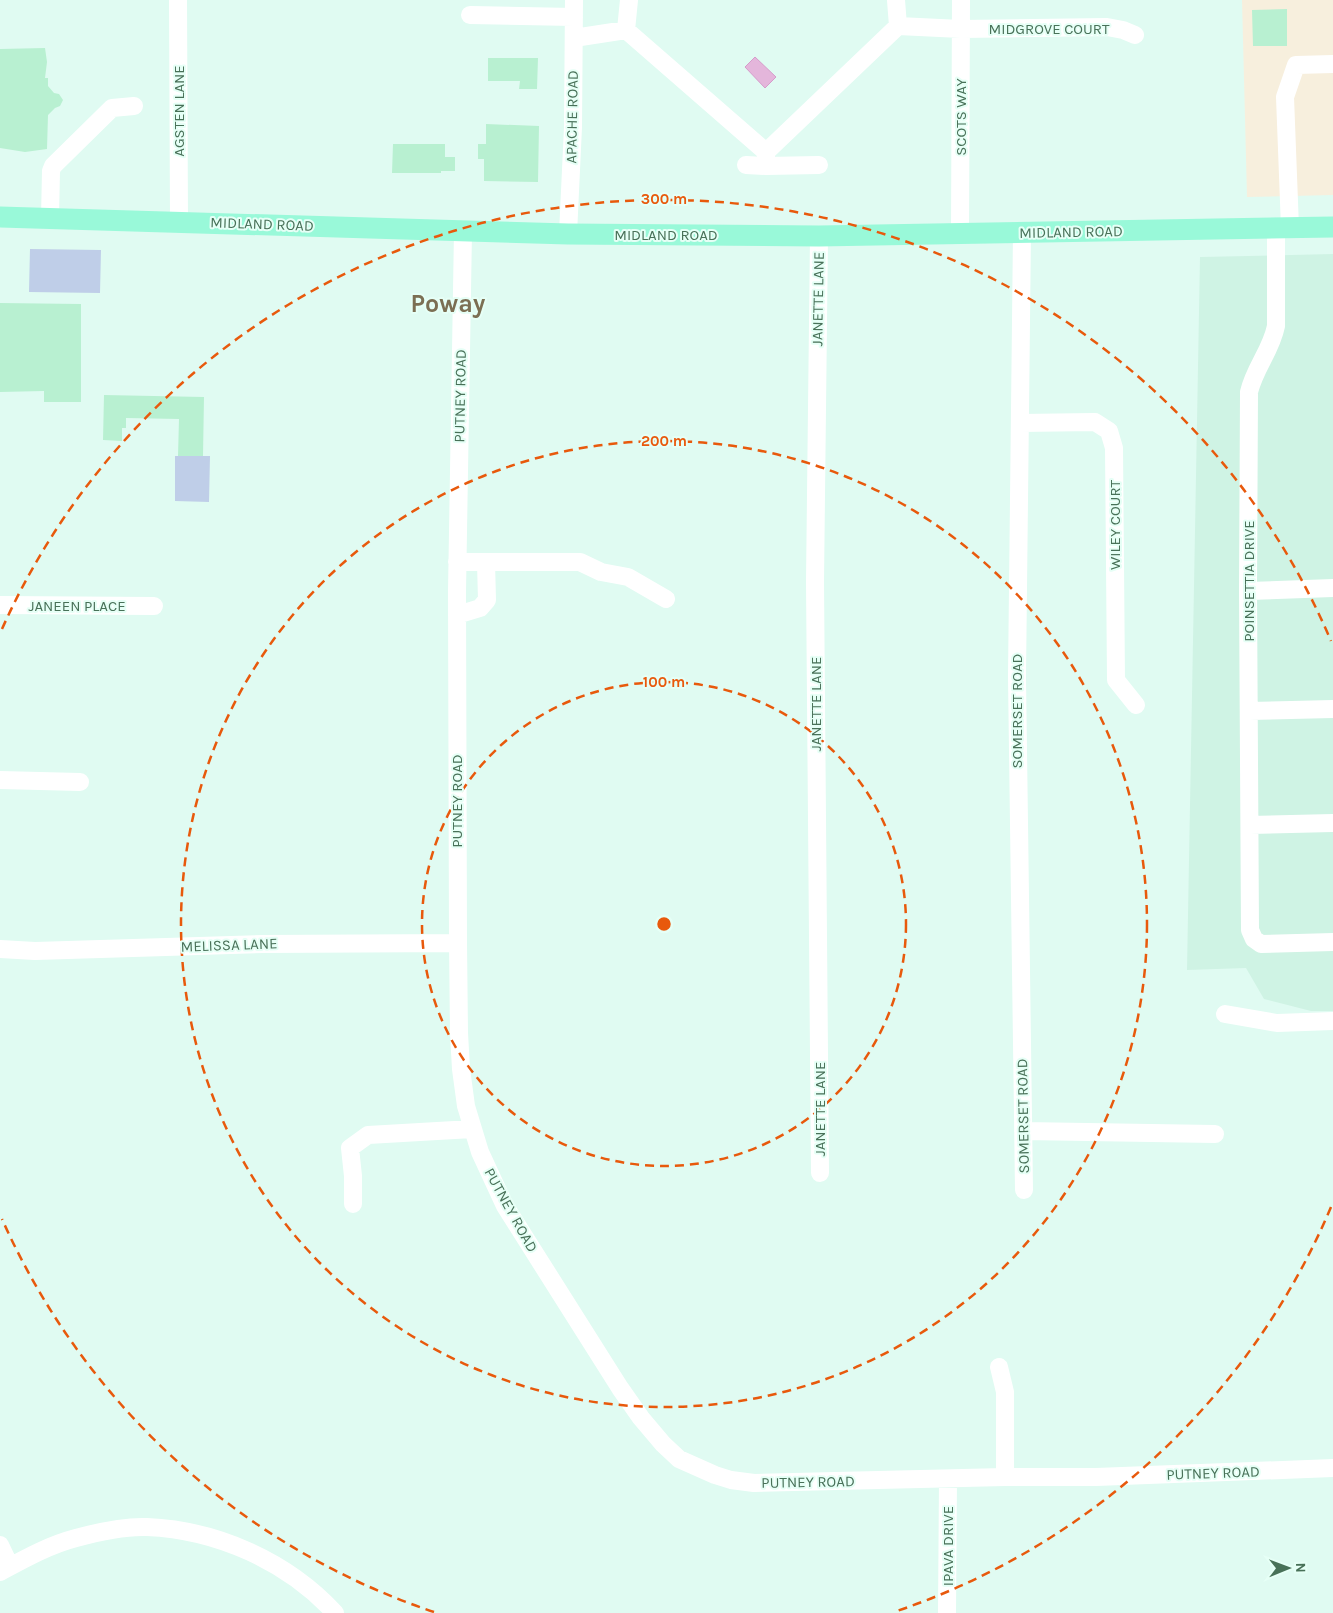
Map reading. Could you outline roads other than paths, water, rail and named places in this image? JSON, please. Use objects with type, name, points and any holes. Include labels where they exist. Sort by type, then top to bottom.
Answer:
[{"type":"main road","name":"MIDLAND ROAD","points":[[0,217],[568,234],[819,236],[1333,227]]},
{"type":"street","name":"AGSTEN LANE","points":[[178,0],[179,221]]},
{"type":"street","points":[[626,30],[629,0]]},
{"type":"street","points":[[766,159],[898,26],[896,0]]},
{"type":"street","name":"SCOTS WAY","points":[[960,0],[960,234]]},
{"type":"street","points":[[470,15],[574,9]]},
{"type":"street","name":"APACHE ROAD","points":[[568,234],[573,128],[574,9]]},
{"type":"street","name":"MIDGROVE COURT","points":[[898,26],[961,29],[1107,27],[1135,34]]},
{"type":"street","points":[[574,38],[626,30]]},
{"type":"street","points":[[626,30],[766,159]]},
{"type":"street","name":"POINSETTIA DRIVE","points":[[1333,64],[1296,65],[1285,97],[1283,228],[1276,326],[1273,339],[1252,378],[1249,392],[1248,590],[1250,930],[1254,939],[1262,944],[1333,942]]},
{"type":"street","points":[[50,218],[51,171],[53,166],[112,108],[134,106]]},
{"type":"street","points":[[746,165],[766,159],[820,165]]},
{"type":"street","name":"PUTNEY ROAD","points":[[463,231],[457,615],[458,943],[461,1069],[466,1106],[472,1129],[488,1172],[505,1206],[620,1388],[651,1430],[679,1459],[715,1475],[731,1480],[754,1483],[1004,1477],[1096,1477],[1333,1468]]},
{"type":"street","name":"SOMERSET ROAD","points":[[1022,232],[1017,677],[1024,1190]]},
{"type":"street","name":"JANETTE LANE","points":[[819,236],[815,582],[820,1173]]},
{"type":"street","name":"WILEY COURT","points":[[1020,423],[1095,422],[1109,431],[1114,448],[1116,680],[1136,705]]},
{"type":"street","points":[[458,562],[580,562],[601,572],[628,577],[666,599]]},
{"type":"street","points":[[457,615],[480,608],[486,600],[488,592],[486,562]]},
{"type":"street","points":[[1248,590],[1333,588]]},
{"type":"street","name":"JANEEN PLACE","points":[[0,605],[154,606]]},
{"type":"street","points":[[1249,711],[1333,708]]},
{"type":"street","points":[[0,780],[80,782]]},
{"type":"street","points":[[1250,825],[1333,823]]},
{"type":"street","name":"MELISSA LANE","points":[[0,949],[35,951],[262,944],[458,943]]},
{"type":"street","points":[[1225,1014],[1277,1023],[1333,1021]]},
{"type":"street","points":[[353,1204],[350,1148],[368,1135],[472,1129]]},
{"type":"street","points":[[1024,1131],[1216,1134]]},
{"type":"street","points":[[999,1367],[1005,1392],[1004,1477]]},
{"type":"street","name":"IPAVA DRIVE","points":[[948,1479],[948,1613]]},
{"type":"street","points":[[0,1545],[5,1569],[30,1555],[74,1538],[110,1530],[146,1527],[189,1532],[228,1542],[255,1554],[298,1580],[335,1613]]},
{"type":"district","name":"Poway","points":[[448,303]]}]
